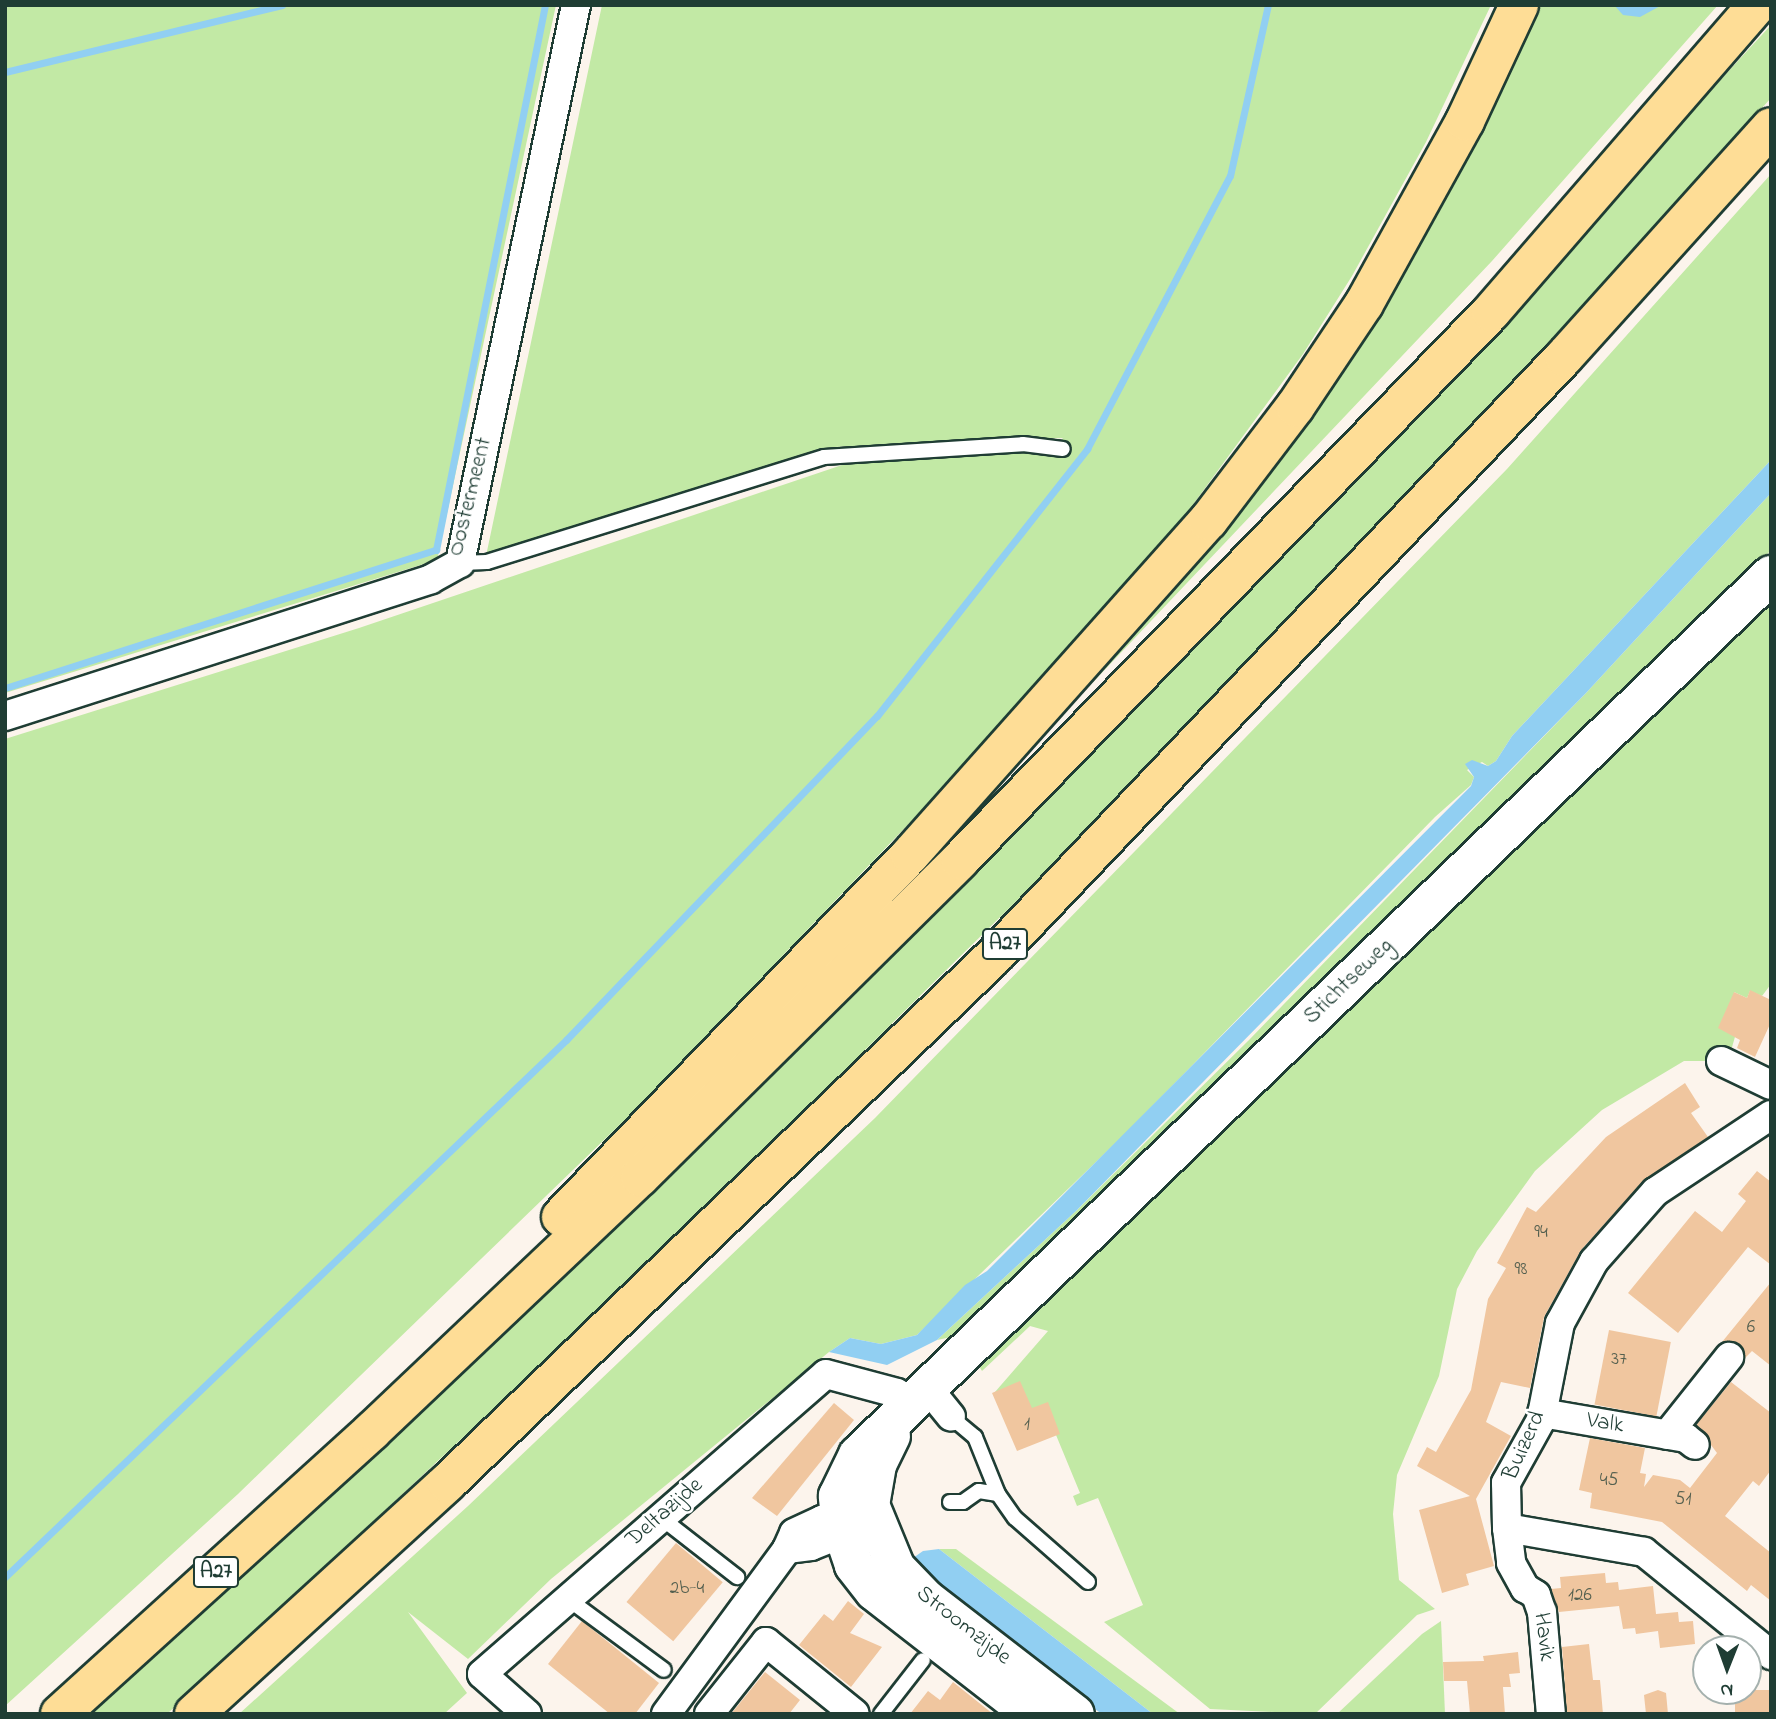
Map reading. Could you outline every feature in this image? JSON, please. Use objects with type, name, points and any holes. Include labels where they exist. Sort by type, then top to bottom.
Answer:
[{"type":"highway","name":"A27","points":[[372,1431],[388,1392],[910,855],[1208,521],[1288,417],[1364,304],[1465,121],[1519,5]]},
{"type":"highway","name":"A27","points":[[60,1714],[372,1431],[640,1177],[998,820],[1491,312],[1757,5]]},
{"type":"highway","name":"A27","points":[[194,1714],[477,1454],[994,956],[1564,357],[1771,127]]},
{"type":"street","name":"Oostermeent","points":[[5,716],[431,579],[460,563],[576,5]]},
{"type":"street","name":"Stichtseweg","points":[[852,1524],[838,1496],[852,1465],[913,1403],[1771,575]]},
{"type":"street","points":[[1721,1061],[1771,1085]]},
{"type":"street","name":"Buizerd","points":[[1507,1528],[1506,1483],[1542,1413],[1560,1324],[1599,1255],[1655,1192],[1771,1115]]},
{"type":"street","points":[[1667,1435],[1729,1356]]},
{"type":"street","name":"Deltazijde","points":[[527,1714],[482,1675],[826,1374],[897,1393],[913,1403]]},
{"type":"street","points":[[913,1403],[951,1417]]},
{"type":"street","name":"Valk","points":[[1542,1413],[1686,1438],[1695,1445]]},
{"type":"street","points":[[666,1714],[787,1549],[799,1528],[852,1524]]},
{"type":"street","name":"Stroomzijde","points":[[852,1524],[854,1564],[874,1591],[1032,1714]]},
{"type":"street","name":"Stroomzijde","points":[[852,1524],[887,1550],[908,1582],[1075,1714]]},
{"type":"street","points":[[1507,1528],[1644,1552],[1771,1655]]},
{"type":"street","name":"Havik","points":[[1507,1528],[1511,1563],[1525,1588],[1536,1595],[1542,1612],[1551,1714]]},
{"type":"street","points":[[709,1714],[766,1642],[855,1714]]},
{"type":"lane","points":[[460,563],[487,562],[824,457],[1023,444],[1063,449]]},
{"type":"lane","points":[[951,1417],[975,1437],[998,1494],[1016,1518],[1088,1583]]},
{"type":"lane","points":[[950,1502],[964,1502],[979,1491],[998,1494]]},
{"type":"lane","points":[[660,1517],[737,1577]]},
{"type":"lane","points":[[568,1599],[664,1670]]},
{"type":"lane","points":[[881,1714],[923,1660]]},
{"type":"green space","points":[[5,5],[556,5],[437,560],[5,693]]},
{"type":"green space","points":[[602,5],[1491,5],[1426,142],[1352,276],[1303,354],[1181,521],[920,812],[636,1109],[238,1494],[5,1706],[5,739],[359,628],[848,463],[1051,451],[1063,438],[834,447],[486,556]]},
{"type":"green space","points":[[1531,5],[1718,5],[1492,261],[951,832],[1221,517]]},
{"type":"green space","points":[[1771,25],[1771,98],[1518,377],[1111,808],[624,1287],[167,1714],[90,1714],[441,1393],[942,906],[1353,479]]},
{"type":"green space","points":[[1771,174],[1771,460],[1512,736],[1496,761],[1488,766],[1482,762],[1467,770],[1474,777],[1471,785],[1435,817],[1128,1131],[917,1335],[881,1344],[850,1338],[829,1352],[551,1579],[468,1659],[408,1612],[467,1693],[444,1714],[239,1714],[468,1506],[875,1118],[1507,469]]},
{"type":"green space","points":[[1771,493],[1771,550],[1719,605],[966,1334],[937,1340],[1077,1210],[1249,1040],[1586,693]]},
{"type":"green space","points":[[1771,596],[1771,984],[1762,996],[1750,991],[1747,998],[1734,992],[1739,1023],[1728,1061],[1684,1061],[1602,1110],[1535,1171],[1477,1251],[1457,1289],[1439,1376],[1397,1475],[1393,1514],[1399,1580],[1435,1609],[1417,1615],[1315,1714],[1210,1709],[1104,1622],[1143,1605],[1098,1498],[1077,1506],[1073,1496],[1080,1493],[1056,1435],[1011,1435],[995,1392],[1048,1331],[1030,1326],[982,1371],[976,1361]]},
{"type":"green space","points":[[939,1549],[956,1549],[1180,1714],[1153,1714]]},
{"type":"green space","points":[[1441,1621],[1445,1714],[1337,1714],[1422,1634]]},
{"type":"water","points":[[1614,5],[1662,5],[1640,17],[1623,15]]},
{"type":"water","points":[[1771,460],[1771,493],[1586,693],[1077,1210],[937,1340],[887,1365],[829,1352],[850,1338],[881,1344],[917,1335],[965,1285],[987,1271],[1471,786],[1474,777],[1465,764],[1472,760],[1488,766],[1496,761],[1512,736]]},
{"type":"water","points":[[939,1549],[1153,1714],[1102,1714],[1069,1691],[993,1632],[913,1558],[923,1551]]},
{"type":"building","points":[[1750,990],[1771,1000],[1771,1022],[1755,1057],[1737,1048],[1740,1040],[1718,1028],[1734,992],[1747,998]]},
{"type":"building","points":[[1685,1083],[1700,1107],[1691,1113],[1708,1137],[1643,1181],[1581,1250],[1544,1317],[1530,1388],[1501,1382],[1486,1422],[1511,1436],[1476,1499],[1494,1566],[1466,1574],[1469,1585],[1442,1593],[1419,1510],[1470,1496],[1417,1466],[1427,1447],[1436,1452],[1471,1390],[1488,1299],[1506,1268],[1497,1263],[1527,1207],[1536,1212],[1606,1137]]},
{"type":"building","points":[[1757,1171],[1771,1182],[1771,1265],[1748,1247],[1678,1333],[1628,1293],[1695,1211],[1722,1232],[1746,1201],[1738,1194]]},
{"type":"building","points":[[1771,1282],[1771,1366],[1752,1351],[1745,1358],[1739,1344],[1722,1342]]},
{"type":"building","points":[[1609,1330],[1671,1342],[1656,1417],[1594,1405]]},
{"type":"building","points":[[1020,1381],[1032,1408],[1048,1402],[1060,1434],[1017,1451],[992,1393]]},
{"type":"building","points":[[1731,1382],[1771,1413],[1771,1470],[1759,1486],[1753,1481],[1725,1516],[1771,1553],[1771,1601],[1751,1585],[1747,1591],[1662,1522],[1590,1508],[1592,1493],[1579,1490],[1590,1438],[1645,1448],[1640,1473],[1646,1474],[1644,1487],[1653,1475],[1680,1480],[1690,1488],[1717,1453],[1696,1425]]},
{"type":"building","points":[[834,1403],[854,1420],[777,1516],[752,1498]]},
{"type":"building","points":[[676,1543],[723,1582],[673,1641],[627,1602]]},
{"type":"building","points":[[1605,1573],[1606,1583],[1618,1582],[1619,1590],[1653,1586],[1656,1614],[1678,1612],[1679,1622],[1693,1621],[1692,1644],[1660,1648],[1658,1631],[1636,1634],[1635,1628],[1623,1629],[1619,1606],[1559,1612],[1551,1589],[1561,1588],[1560,1577]]},
{"type":"building","points":[[848,1601],[864,1614],[850,1633],[882,1647],[851,1687],[799,1645],[824,1614],[833,1621]]},
{"type":"building","points":[[582,1621],[659,1683],[635,1714],[610,1714],[548,1664]]},
{"type":"building","points":[[1589,1644],[1593,1680],[1600,1680],[1603,1714],[1567,1714],[1562,1647]]},
{"type":"building","points":[[1518,1652],[1520,1673],[1509,1674],[1511,1687],[1503,1687],[1505,1714],[1470,1714],[1467,1681],[1444,1681],[1443,1662],[1484,1661],[1483,1656]]},
{"type":"building","points":[[765,1672],[800,1700],[789,1714],[731,1714]]},
{"type":"building","points":[[953,1682],[993,1714],[910,1714],[928,1691],[940,1700]]},
{"type":"building","points":[[1658,1690],[1666,1693],[1668,1714],[1646,1714],[1644,1695]]},
{"type":"building","points":[[1762,1690],[1771,1690],[1771,1714],[1735,1714],[1735,1705],[1762,1705]]},
{"type":"waterway","points":[[5,72],[282,5]]},
{"type":"waterway","points":[[5,688],[436,550],[545,5]]},
{"type":"waterway","points":[[5,1577],[566,1040],[877,716],[1087,449],[1230,176],[1268,5]]}]
